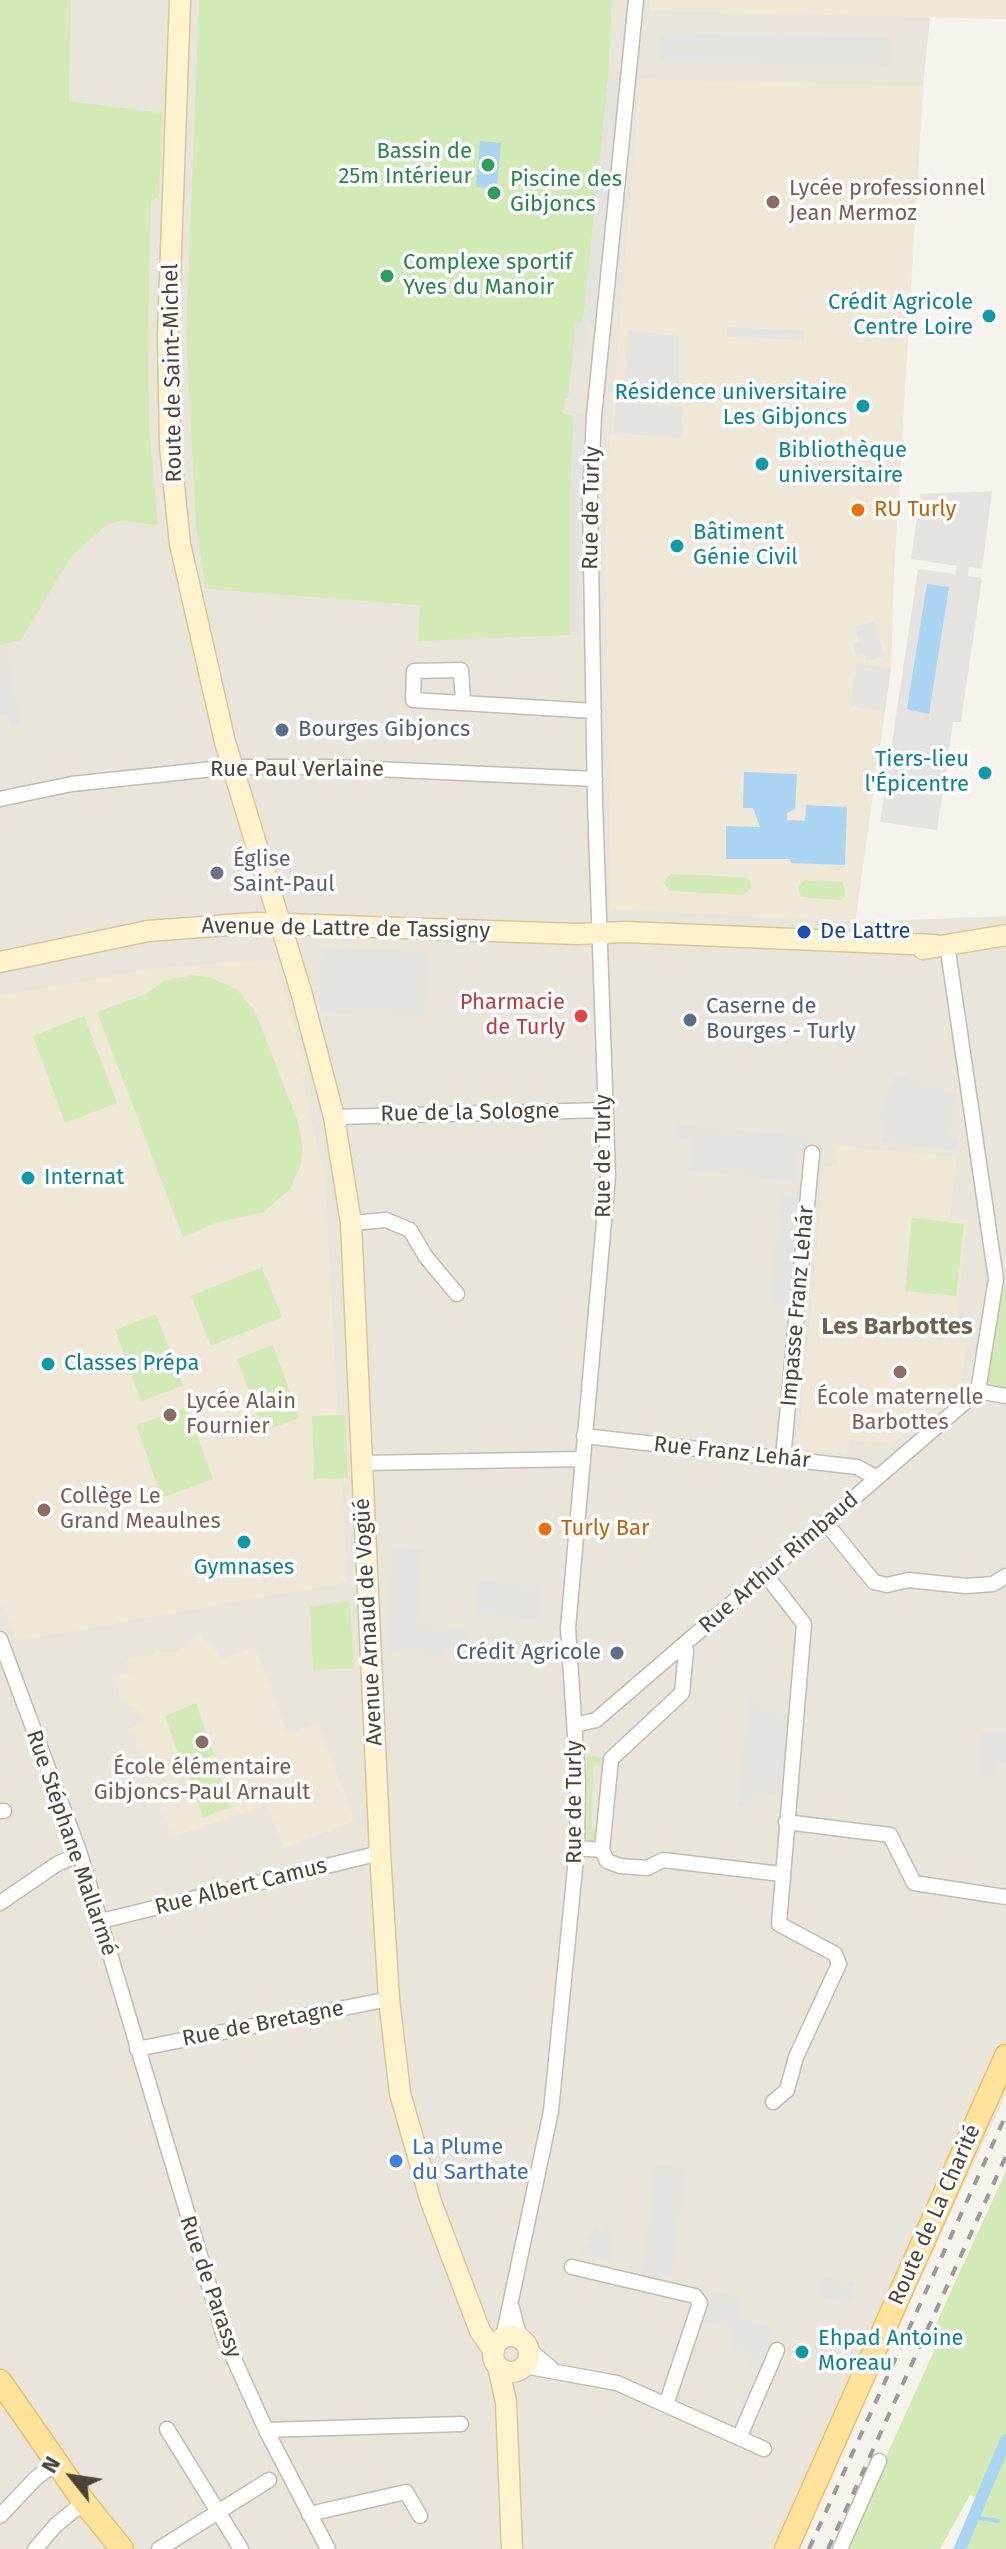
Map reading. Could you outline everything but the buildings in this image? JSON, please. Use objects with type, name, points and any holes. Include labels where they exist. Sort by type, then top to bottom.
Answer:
[{"type":"main road","name":"Route de La Charité","points":[[786,2549],[1006,2056]]},
{"type":"main road","points":[[0,2381],[105,2549]]},
{"type":"main road","points":[[0,2405],[51,2466]]},
{"type":"main road","points":[[79,2506],[122,2549]]},
{"type":"street","name":"Route de Saint-Michel","points":[[180,0],[168,335],[170,446],[180,544],[232,767],[280,924]]},
{"type":"street","name":"Rue de Turly","points":[[511,2352],[512,2308],[551,2111],[577,1848],[575,1725],[568,1628],[608,1180],[595,779],[590,498],[594,416],[636,0]]},
{"type":"street","points":[[463,701],[594,711]]},
{"type":"street","name":"Rue Paul Verlaine","points":[[0,799],[72,784],[232,767],[332,767],[595,779]]},
{"type":"street","name":"Avenue de Lattre de Tassigny","points":[[0,962],[148,931],[280,924],[640,933],[941,945],[1006,935]]},
{"type":"street","name":"Avenue Arnaud de Vogüé","points":[[280,924],[334,1117],[351,1223],[380,1853],[389,1999],[400,2093],[431,2202],[477,2316],[511,2352]]},
{"type":"street","points":[[941,945],[1001,1280],[978,1391],[1006,1396]]},
{"type":"street","name":"Rue de la Sologne","points":[[334,1117],[605,1110]]},
{"type":"street","name":"Impasse Franz Lehár","points":[[783,1458],[812,1153]]},
{"type":"street","points":[[351,1223],[386,1220],[410,1230],[426,1257],[457,1294]]},
{"type":"street","name":"Rue Arthur Rimbaud","points":[[575,1725],[596,1720],[978,1391]]},
{"type":"street","name":"Rue Franz Lehár","points":[[584,1436],[857,1467],[877,1478]]},
{"type":"street","points":[[362,1463],[582,1459]]},
{"type":"street","points":[[826,1523],[874,1582],[887,1585],[908,1580],[966,1586],[993,1584],[1006,1576]]},
{"type":"street","points":[[766,1575],[804,1624],[779,1924],[835,1954],[839,1964],[796,2057],[787,2090],[773,2102]]},
{"type":"street","name":"Rue Stéphane Mallarmé","points":[[0,1639],[80,1854],[137,2049]]},
{"type":"street","points":[[683,1647],[686,1651],[682,1693],[611,1759],[602,1850],[607,1861],[620,1866],[647,1868],[663,1860],[781,1874]]},
{"type":"street","points":[[786,1822],[890,1835],[914,1883],[1006,1897]]},
{"type":"street","points":[[577,1848],[602,1850]]},
{"type":"street","name":"Rue Albert Camus","points":[[101,1921],[380,1853]]},
{"type":"street","points":[[0,1903],[57,1864],[80,1854]]},
{"type":"street","name":"Rue de Bretagne","points":[[137,2049],[389,1999]]},
{"type":"street","name":"Rue de Parassy","points":[[137,2049],[220,2324],[266,2430],[328,2549]]},
{"type":"street","points":[[572,2267],[695,2296],[700,2303],[666,2405]]},
{"type":"street","points":[[739,2438],[777,2350]]},
{"type":"street","points":[[512,2549],[506,2402],[511,2352],[554,2369],[617,2383],[764,2449]]},
{"type":"street","points":[[266,2430],[461,2424]]},
{"type":"street","points":[[167,2429],[241,2549]]},
{"type":"street","points":[[840,2549],[879,2461]]},
{"type":"street","points":[[0,2516],[51,2466]]},
{"type":"street","points":[[159,2549],[269,2480]]},
{"type":"street","points":[[309,2514],[406,2492],[420,2516]]},
{"type":"street","points":[[35,2549],[79,2506]]},
{"type":"shaded area","points":[[0,0],[1006,0],[1006,19],[930,17],[923,86],[894,568],[891,666],[855,922],[1006,916],[1006,2094],[795,2549],[0,2549]]},
{"type":"shaded area","points":[[650,0],[1006,0],[1006,19],[649,11]]},
{"type":"shaded area","points":[[660,34],[889,38],[889,65],[660,62]]},
{"type":"shaded area","points":[[640,79],[923,86],[894,568],[891,666],[854,922],[611,909],[605,502]]},
{"type":"shaded area","points":[[608,80],[619,81],[594,325],[587,324],[584,352],[573,350],[576,322],[583,322]]},
{"type":"shaded area","points":[[727,327],[804,331],[804,340],[727,337]]},
{"type":"shaded area","points":[[628,330],[679,336],[679,393],[624,389]]},
{"type":"shaded area","points":[[616,402],[683,407],[681,438],[613,433]]},
{"type":"shaded area","points":[[574,413],[585,414],[580,494],[580,634],[570,635],[570,495]]},
{"type":"shaded area","points":[[992,491],[982,569],[969,567],[968,576],[982,578],[961,722],[953,722],[937,830],[880,822],[918,569],[955,574],[957,566],[911,559],[920,494]]},
{"type":"shaded area","points":[[874,621],[884,656],[866,661],[864,654],[857,656],[853,644],[859,641],[855,627]]},
{"type":"shaded area","points":[[6,652],[21,725],[11,728],[8,713],[0,714],[0,653]]},
{"type":"shaded area","points":[[857,663],[891,668],[885,712],[850,706]]},
{"type":"shaded area","points":[[321,948],[427,952],[424,1017],[319,1012]]},
{"type":"shaded area","name":"Lycée Alain Fournier","points":[[275,959],[307,1073],[302,1076],[325,1179],[347,1582],[17,1641],[0,1596],[0,996],[157,968]]},
{"type":"shaded area","points":[[898,1073],[908,1080],[944,1082],[943,1092],[953,1093],[951,1139],[958,1140],[956,1150],[882,1142],[885,1122],[879,1121],[883,1098],[887,1097],[888,1087]]},
{"type":"shaded area","points":[[676,1125],[809,1137],[807,1150],[799,1150],[796,1181],[689,1170],[692,1139],[675,1137]]},
{"type":"shaded area","points":[[838,1146],[957,1157],[950,1217],[967,1220],[957,1317],[934,1314],[932,1323],[969,1329],[961,1383],[892,1444],[849,1440],[847,1454],[798,1449],[825,1166],[836,1167]]},
{"type":"shaded area","points":[[780,1196],[803,1198],[794,1305],[771,1303]]},
{"type":"shaded area","points":[[393,1547],[423,1551],[416,1623],[466,1629],[463,1649],[444,1648],[442,1657],[387,1652]]},
{"type":"shaded area","points":[[479,1581],[540,1587],[537,1619],[476,1613]]},
{"type":"shaded area","name":"École élémentaire Gibjoncs-Paul Arnault","points":[[199,1633],[223,1658],[255,1647],[288,1734],[318,1723],[355,1821],[284,1848],[267,1805],[172,1837],[131,1727],[146,1721],[140,1711],[120,1697],[116,1678],[117,1674],[130,1675],[126,1660],[130,1657],[153,1655],[155,1650],[174,1653],[186,1648]]},
{"type":"shaded area","points":[[749,1697],[761,1698],[760,1711],[790,1714],[781,1794],[753,1792],[751,1807],[738,1806]]},
{"type":"shaded area","points":[[982,1731],[1006,1733],[1006,1761],[997,1762],[994,1779],[980,1775]]},
{"type":"shaded area","points":[[656,2166],[686,2168],[671,2276],[665,2276],[664,2280],[642,2274]]},
{"type":"shaded area","points":[[605,2225],[616,2226],[613,2263],[581,2253],[595,2229],[603,2233]]},
{"type":"shaded area","points":[[820,2278],[855,2282],[850,2300],[846,2303],[816,2295]]},
{"type":"shaded area","points":[[712,2290],[741,2298],[737,2316],[775,2330],[759,2369],[750,2364],[753,2354],[730,2346],[736,2329],[704,2320]]},
{"type":"green space","points":[[0,0],[71,0],[69,101],[162,113],[159,198],[151,201],[148,334],[149,424],[158,525],[122,521],[107,524],[70,558],[21,640],[0,645]]},
{"type":"green space","name":"Complexe sportif Yves du Manoir","points":[[199,0],[612,0],[608,80],[583,322],[576,322],[568,398],[565,398],[563,414],[574,415],[570,495],[570,635],[418,641],[420,605],[206,589],[196,528],[186,334]]},
{"type":"green space","points":[[671,874],[744,877],[750,881],[751,888],[743,895],[670,891],[663,882]]},
{"type":"green space","points":[[805,880],[843,882],[845,897],[840,900],[801,897],[798,886]]},
{"type":"green space","points":[[193,975],[209,977],[236,989],[255,1011],[298,1122],[303,1148],[301,1164],[290,1189],[264,1212],[216,1223],[183,1237],[97,1012],[146,994],[164,981]]},
{"type":"green space","points":[[84,1016],[117,1103],[65,1123],[33,1036]]},
{"type":"green space","points":[[912,1218],[964,1224],[956,1296],[905,1291]]},
{"type":"green space","points":[[262,1267],[282,1317],[211,1346],[191,1296]]},
{"type":"green space","points":[[1006,1288],[1006,1388],[985,1381],[1001,1289]]},
{"type":"green space","points":[[156,1314],[183,1386],[141,1401],[115,1330]]},
{"type":"green space","points":[[273,1345],[299,1418],[264,1431],[237,1359]]},
{"type":"green space","points":[[187,1407],[213,1479],[162,1498],[136,1425]]},
{"type":"green space","points":[[345,1415],[348,1478],[314,1479],[312,1416]]},
{"type":"green space","points":[[350,1600],[354,1668],[313,1671],[310,1607]]},
{"type":"green space","points":[[196,1703],[214,1755],[183,1767],[165,1716]]},
{"type":"green space","points":[[587,1753],[603,1759],[603,1765],[593,1766],[592,1829],[600,1831],[594,1843],[587,1839]]},
{"type":"green space","points":[[214,1761],[232,1807],[203,1817],[186,1772]]},
{"type":"green space","points":[[1006,2171],[1006,2549],[953,2549],[977,2498],[970,2495],[940,2549],[844,2549],[939,2340],[931,2335]]},
{"type":"water","name":"Bassin de 25m Intérieur","points":[[480,141],[501,143],[497,188],[476,187]]},
{"type":"water","points":[[927,584],[949,587],[929,714],[907,709]]},
{"type":"water","points":[[744,772],[797,774],[795,809],[787,813],[787,820],[805,821],[806,805],[847,807],[845,865],[791,863],[790,859],[726,859],[726,826],[760,827],[753,808],[743,808]]},
{"type":"waterway","points":[[960,2549],[1006,2440]]},
{"type":"waterway","points":[[973,2517],[998,2521]]},
{"type":"railway","points":[[809,2549],[1006,2115]]},
{"type":"railway","points":[[828,2549],[1006,2156]]},
{"type":"place","name":"Bassin de 25m Intérieur","points":[[488,165]]},
{"type":"place","name":"Piscine des Gibjoncs","points":[[494,193]]},
{"type":"place","name":"Lycée professionnel Jean Mermoz","points":[[773,202]]},
{"type":"place","name":"Complexe sportif Yves du Manoir","points":[[387,276]]},
{"type":"place","name":"Crédit Agricole Centre Loire","points":[[989,316]]},
{"type":"place","name":"Résidence universitaire Les Gibjoncs","points":[[863,406]]},
{"type":"place","name":"Bibliothèque universitaire","points":[[762,464]]},
{"type":"place","name":"RU Turly","points":[[858,510]]},
{"type":"place","name":"Bâtiment Génie Civil","points":[[677,546]]},
{"type":"place","name":"Bourges Gibjoncs","points":[[282,730]]},
{"type":"place","name":"Tiers-lieu l'Épicentre","points":[[985,773]]},
{"type":"place","name":"Église Saint-Paul","points":[[217,873]]},
{"type":"place","name":"De Lattre","points":[[804,932]]},
{"type":"place","name":"Pharmacie de Turly","points":[[581,1016]]},
{"type":"place","name":"Caserne de Bourges - Turly","points":[[690,1020]]},
{"type":"place","name":"Internat","points":[[28,1178]]},
{"type":"place","name":"Classes Prépa","points":[[48,1364]]},
{"type":"place","name":"École maternelle Barbottes","points":[[900,1372]]},
{"type":"place","name":"Lycée Alain Fournier","points":[[170,1415]]},
{"type":"place","name":"Collège Le Grand Meaulnes","points":[[44,1510]]},
{"type":"place","name":"Turly Bar","points":[[545,1529]]},
{"type":"place","name":"Gymnases","points":[[244,1542]]},
{"type":"place","name":"Crédit Agricole","points":[[617,1653]]},
{"type":"place","name":"École élémentaire Gibjoncs-Paul Arnault","points":[[202,1742]]},
{"type":"place","name":"La Plume du Sarthate","points":[[396,2161]]},
{"type":"place","name":"Ehpad Antoine Moreau","points":[[802,2352]]},
{"type":"district","name":"Les Barbottes","points":[[897,1327]]}]
